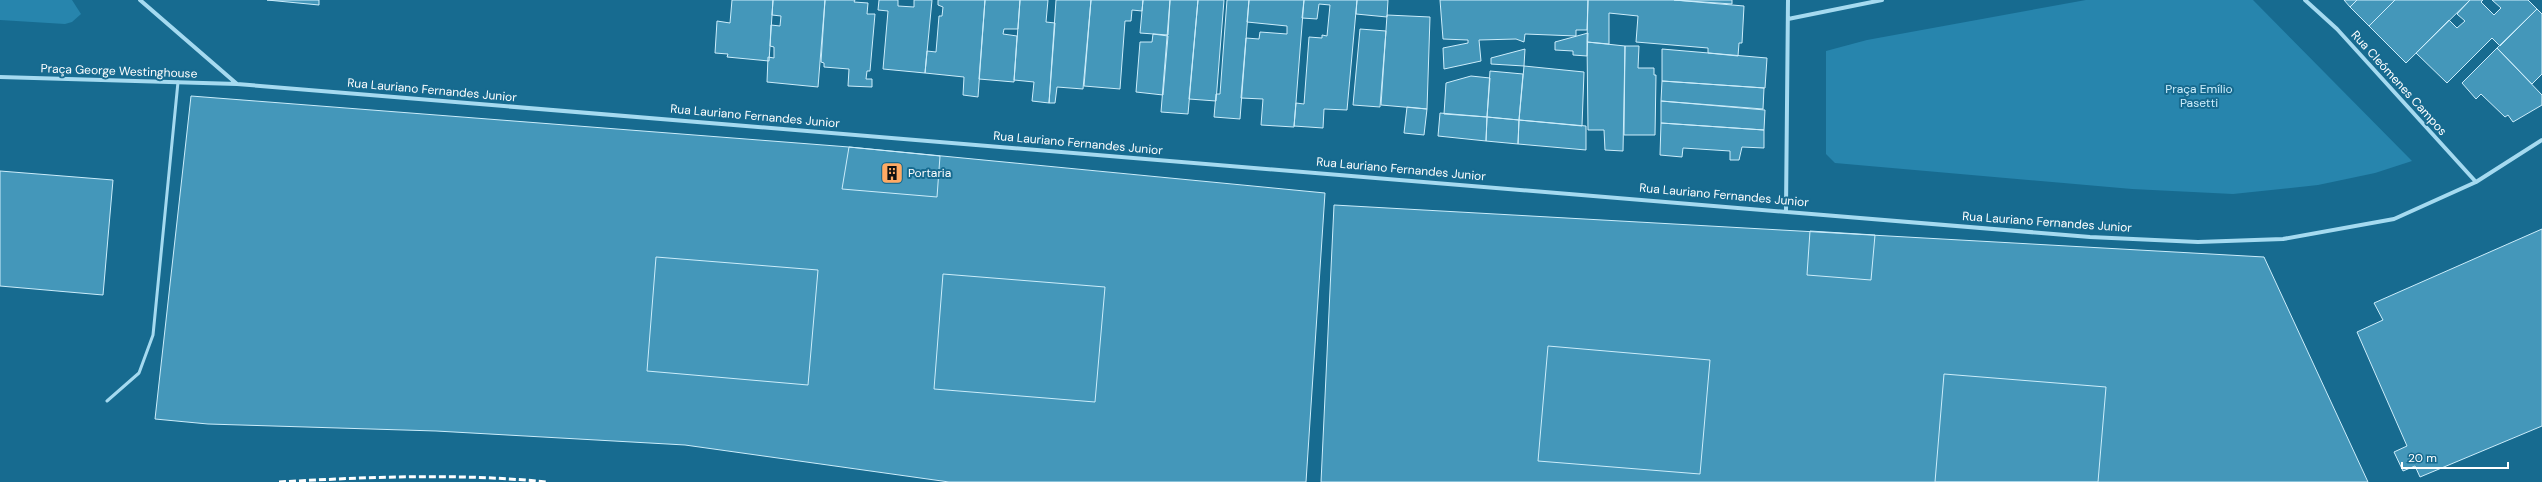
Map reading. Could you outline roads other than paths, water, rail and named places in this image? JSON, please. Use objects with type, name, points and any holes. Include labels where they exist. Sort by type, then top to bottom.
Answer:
[{"type":"street","points":[[140,0],[237,84]]},
{"type":"street","points":[[1786,210],[1788,0]]},
{"type":"street","points":[[1788,19],[1882,0]]},
{"type":"street","name":"Rua Cleómenes Campos","points":[[2305,0],[2337,29],[2476,182]]},
{"type":"street","name":"Praça George Westinghouse","points":[[0,77],[237,84]]},
{"type":"street","name":"Rua Lauriano Fernandes Junior","points":[[237,84],[1786,210],[2090,237],[2198,242],[2283,239],[2394,219],[2476,182],[2542,140]]},
{"type":"lane","points":[[107,401],[139,373],[153,335],[178,82]]},
{"type":"railway","points":[[279,482],[379,477],[480,478],[547,482]]},
{"type":"place","name":"Portaria","points":[[892,173]]},
{"type":"park label","name":"Praça Emílio Pasetti","points":[[2199,96]]}]
